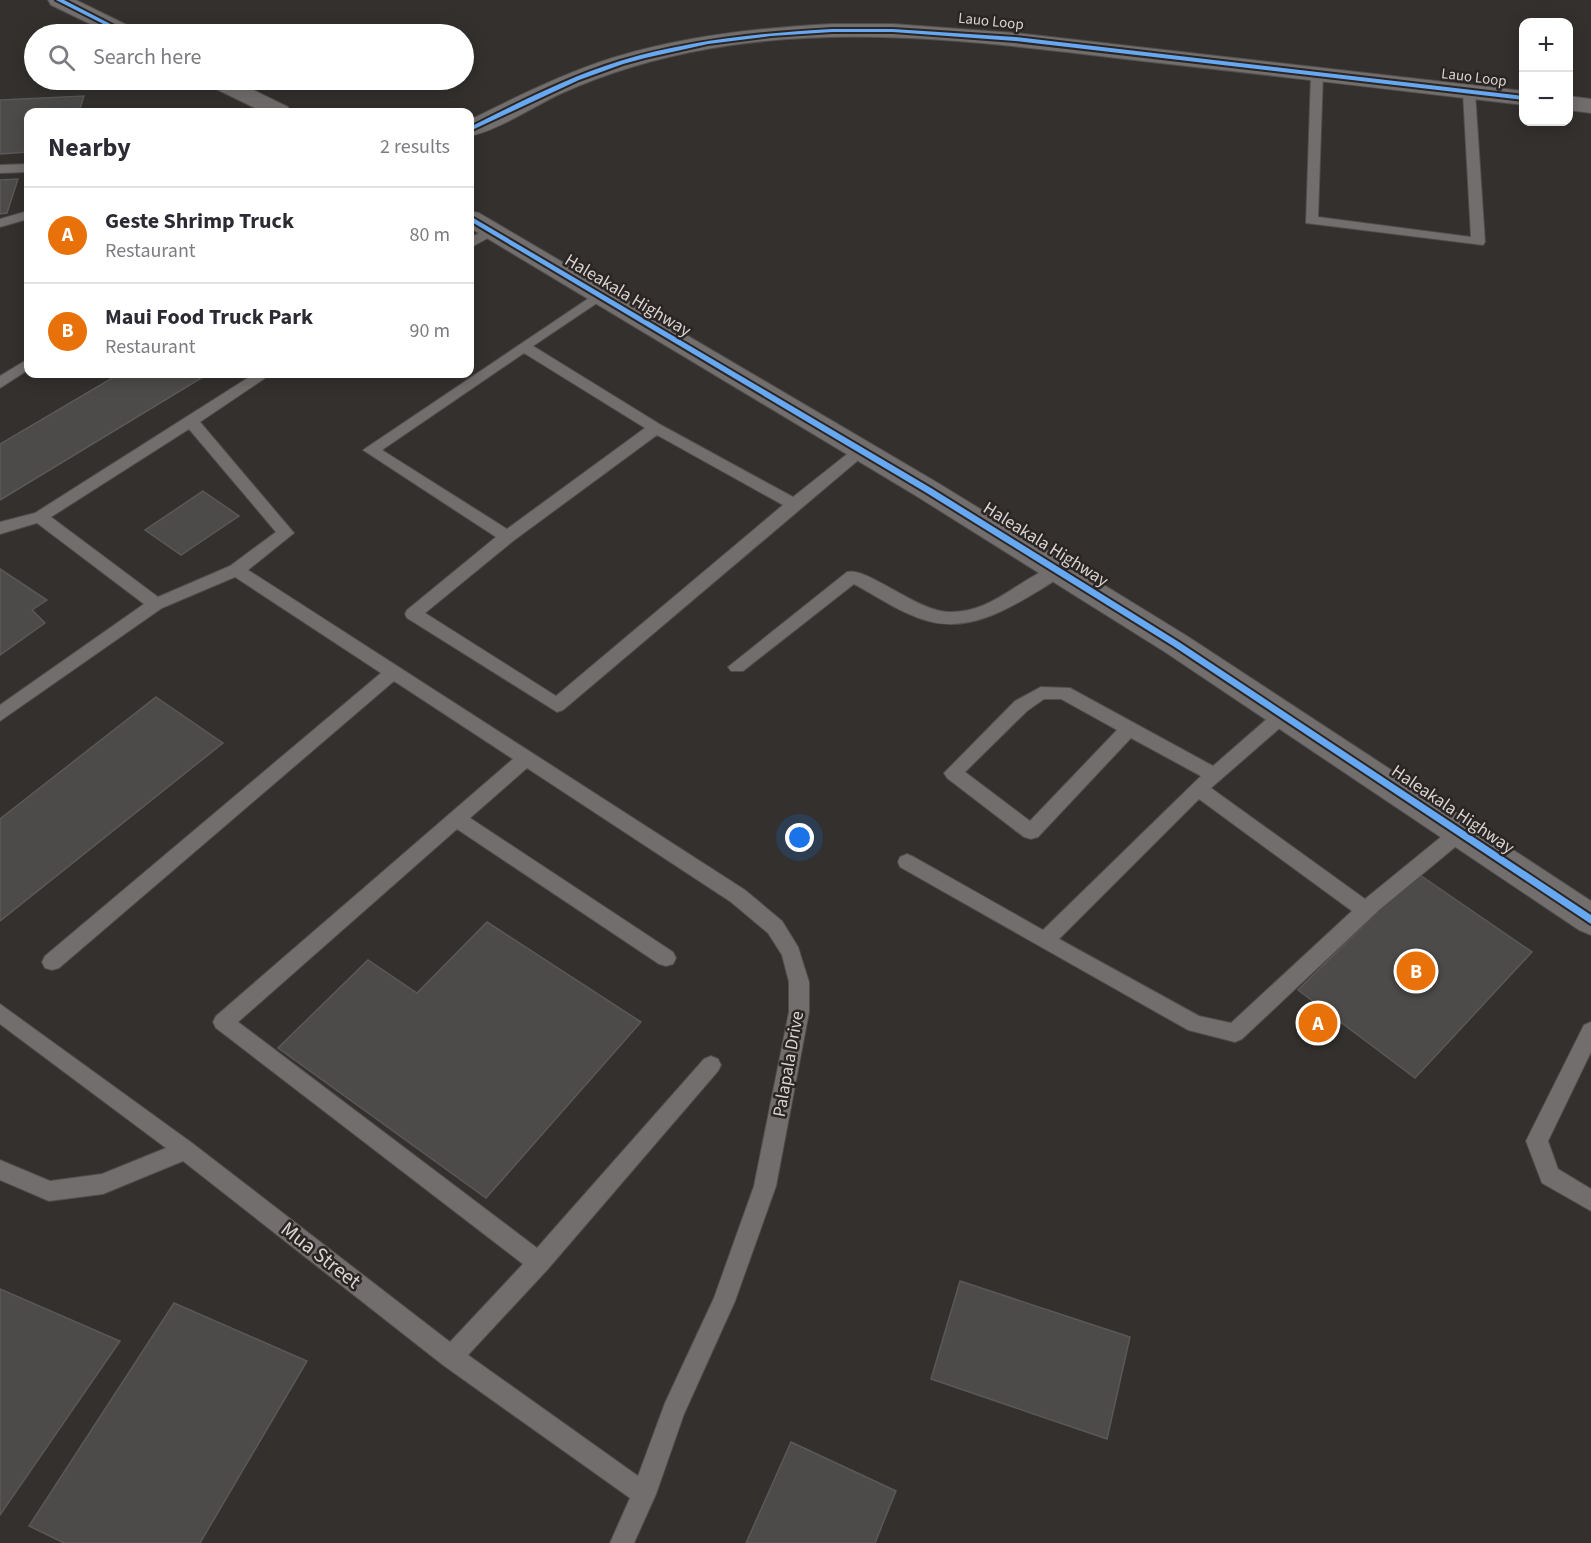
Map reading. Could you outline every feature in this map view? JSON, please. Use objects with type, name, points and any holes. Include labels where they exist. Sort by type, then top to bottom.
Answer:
[{"type":"street","points":[[60,0],[107,24]]},
{"type":"street","name":"Lauo Loop","points":[[474,127],[539,95],[641,57],[744,36],[851,28],[959,32],[1519,97]]},
{"type":"street","points":[[236,90],[272,108]]},
{"type":"street","points":[[1573,104],[1591,106]]},
{"type":"street","name":"Haleakala Highway","points":[[476,231],[598,296],[861,451],[1058,571],[1176,644],[1591,920]]},
{"type":"lane","points":[[1317,74],[1311,220],[1478,242],[1469,92]]},
{"type":"lane","points":[[0,169],[24,168]]},
{"type":"lane","points":[[0,223],[24,216]]},
{"type":"lane","points":[[507,537],[371,450],[598,296]]},
{"type":"lane","points":[[524,347],[656,428],[794,504]]},
{"type":"lane","points":[[0,383],[24,367]]},
{"type":"lane","points":[[0,528],[40,517],[258,378]]},
{"type":"lane","points":[[0,714],[156,603],[236,570],[286,533],[190,420]]},
{"type":"lane","points":[[656,428],[507,537],[412,614],[557,705],[794,504],[861,451]]},
{"type":"lane","points":[[40,517],[156,603]]},
{"type":"lane","name":"Palapala Drive","points":[[236,570],[752,905],[775,927],[790,953],[799,982],[799,1012],[765,1186],[724,1300],[673,1411],[644,1494],[622,1543]]},
{"type":"lane","points":[[737,667],[853,576],[931,616],[963,618],[990,610],[1058,571]]},
{"type":"lane","points":[[52,962],[393,672]]},
{"type":"lane","points":[[1129,728],[1031,832],[953,772],[1021,706],[1041,693],[1064,693],[1129,728],[1214,776]]},
{"type":"lane","points":[[1045,940],[1198,789],[1283,715]]},
{"type":"lane","points":[[525,759],[223,1022],[539,1263]]},
{"type":"lane","points":[[1198,789],[1366,910]]},
{"type":"lane","points":[[457,819],[666,958]]},
{"type":"lane","points":[[907,862],[1195,1023],[1235,1033],[1366,910],[1422,861],[1460,833]]},
{"type":"lane","name":"Mua Street","points":[[0,1013],[185,1150],[452,1358],[644,1494]]},
{"type":"lane","points":[[1591,1031],[1586,1056],[1536,1141],[1550,1176],[1591,1201]]},
{"type":"lane","points":[[452,1358],[539,1263],[711,1065]]},
{"type":"lane","points":[[0,1170],[49,1191],[103,1185],[185,1150]]},
{"type":"building","points":[[84,96],[80,108],[24,108],[24,152],[0,154],[0,100]]},
{"type":"building","points":[[18,179],[7,213],[0,214],[0,180]]},
{"type":"building","points":[[112,378],[201,378],[0,500],[0,444]]},
{"type":"building","points":[[203,491],[239,516],[181,555],[145,530]]},
{"type":"building","points":[[0,569],[47,600],[32,610],[45,623],[0,655]]},
{"type":"building","points":[[156,697],[223,743],[0,921],[0,819]]},
{"type":"building","points":[[1417,873],[1532,952],[1415,1078],[1298,990]]},
{"type":"building","points":[[487,922],[641,1022],[486,1198],[278,1048],[368,960],[417,993]]},
{"type":"building","points":[[960,1281],[1130,1337],[1107,1439],[931,1379]]},
{"type":"building","points":[[0,1289],[120,1341],[0,1515]]},
{"type":"building","points":[[174,1303],[307,1361],[200,1543],[64,1543],[29,1526]]},
{"type":"building","points":[[791,1442],[896,1491],[875,1543],[746,1543]]},
{"type":"cycle path","points":[[59,0],[107,24]]},
{"type":"cycle path","points":[[474,127],[533,98],[621,62],[708,42],[771,34],[832,30],[893,31],[1015,39],[1519,97]]},
{"type":"cycle path","points":[[474,220],[928,490],[1176,644],[1591,920]]},
{"type":"place","name":"Maui Food Truck Park","points":[[1416,971]]},
{"type":"place","name":"Geste Shrimp Truck","points":[[1318,1023]]}]
